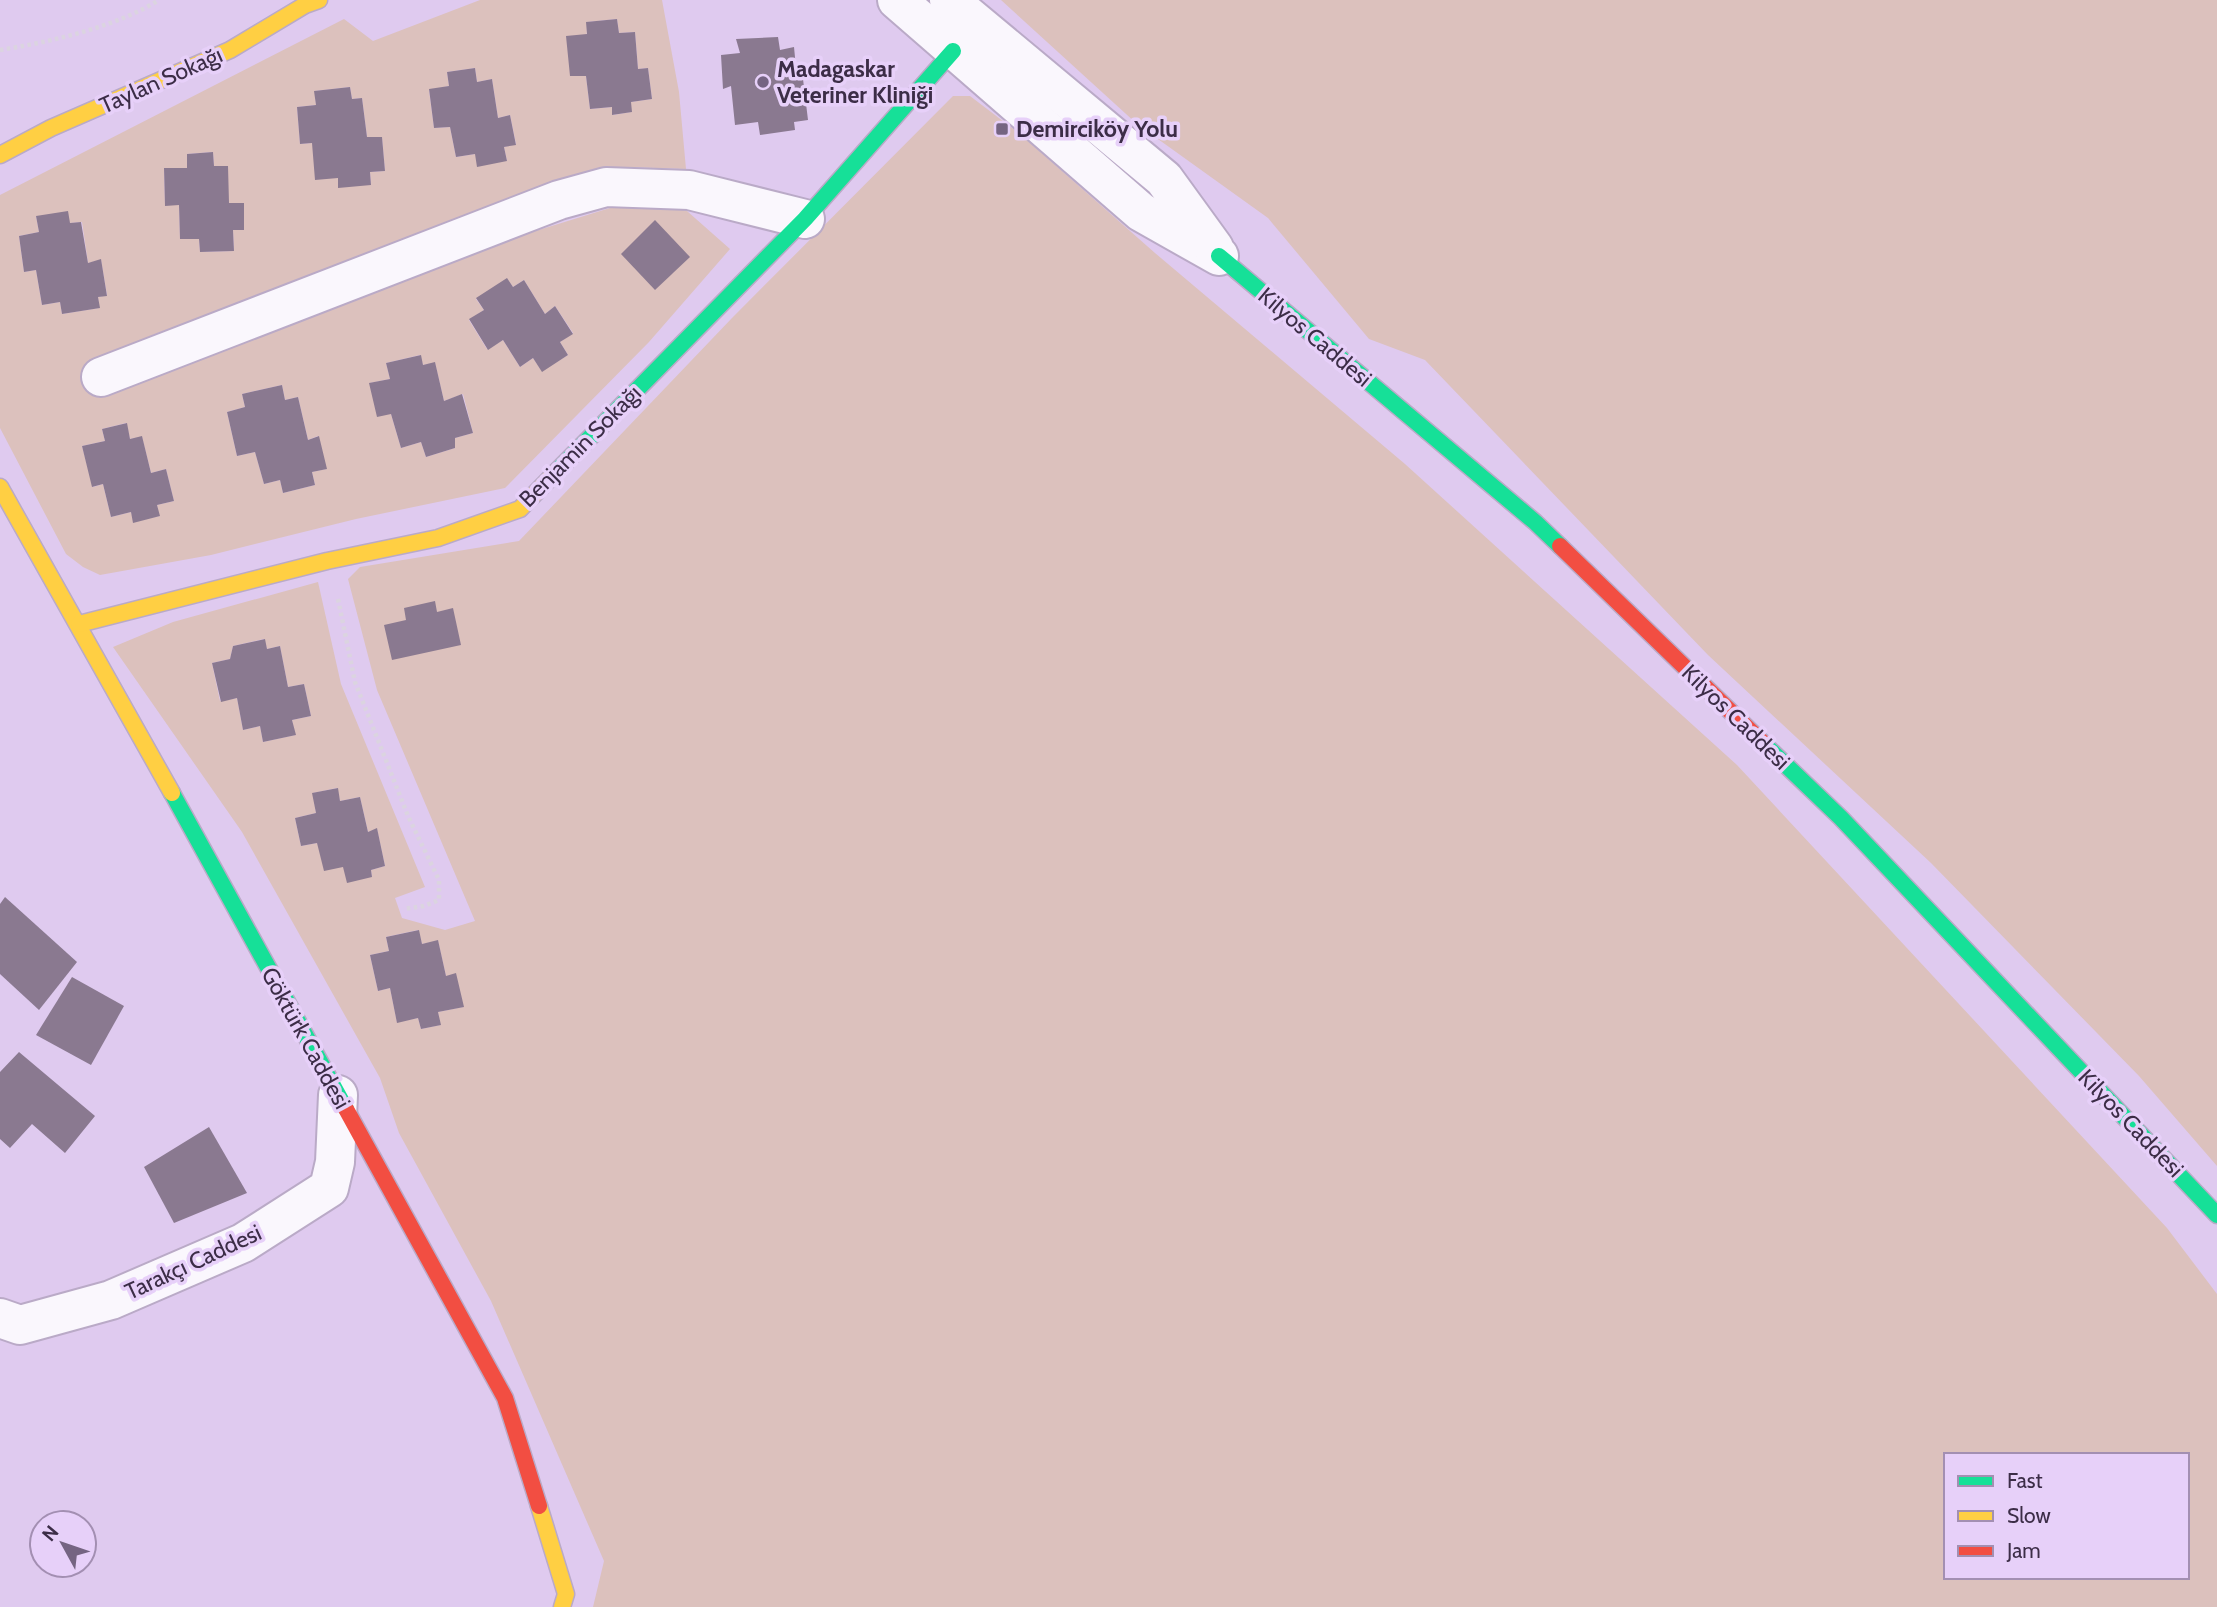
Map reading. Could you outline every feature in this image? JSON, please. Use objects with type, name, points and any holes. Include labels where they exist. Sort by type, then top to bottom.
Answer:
[{"type":"street","name":"Taylan Sokağı","points":[[0,155],[51,128],[230,50],[305,5],[319,0]]},
{"type":"street","name":"Kilyos Caddesi","points":[[897,0],[1141,212],[1219,256],[1535,522],[1841,818],[2217,1214]]},
{"type":"street","name":"Kilyos Caddesi","points":[[950,0],[1164,179],[1219,256]]},
{"type":"street","name":"Benjamin Sokağı","points":[[79,624],[327,561],[438,538],[520,509],[805,219],[953,51]]},
{"type":"street","points":[[101,377],[508,219],[559,200],[606,187],[689,190],[805,219]]},
{"type":"street","name":"Göktürk Caddesi","points":[[0,487],[79,624],[505,1398],[566,1594],[562,1607]]},
{"type":"street","name":"Tarakçı Caddesi","points":[[0,1318],[20,1325],[111,1300],[243,1243],[329,1188],[335,1162],[338,1095]]},
{"type":"path","points":[[0,50],[50,42],[143,10],[159,0]]},
{"type":"path","points":[[327,561],[339,601],[355,682],[408,816],[439,880],[439,900],[404,909]]},
{"type":"shaded area","points":[[480,0],[662,0],[679,92],[686,169],[626,167],[566,184],[155,334],[89,363],[303,317],[529,233],[639,199],[687,211],[730,249],[649,342],[505,488],[356,519],[211,555],[100,575],[83,567],[66,554],[0,428],[0,195],[344,19],[373,41]],"holes":[[[617,19],[619,33],[635,32],[638,69],[648,68],[652,99],[631,102],[631,112],[613,115],[612,107],[590,109],[586,76],[587,22]],[[475,68],[477,82],[492,79],[498,118],[510,115],[516,144],[504,147],[507,161],[475,154],[456,157],[450,127],[434,128],[429,90],[449,86],[447,72]],[[350,87],[352,99],[362,98],[367,137],[382,138],[385,171],[370,172],[371,184],[338,187],[338,178],[312,143],[300,144],[297,107],[316,105],[315,91]],[[213,152],[214,166],[229,203],[244,203],[244,230],[233,230],[234,251],[200,252],[199,239],[180,239],[179,205],[165,205],[164,168],[187,168],[187,154]],[[36,216],[70,223],[82,222],[88,263],[101,260],[107,295],[98,297],[99,308],[62,314],[60,302],[42,305],[36,270],[24,272],[19,236],[39,232]],[[507,279],[513,287],[524,280],[545,314],[555,306],[573,333],[560,342],[568,355],[542,371],[533,358],[520,367],[503,340],[487,349],[469,320],[484,310],[476,299]],[[420,355],[423,365],[435,363],[444,401],[463,394],[473,433],[455,438],[455,448],[426,457],[421,442],[401,448],[391,414],[370,383],[390,379],[386,363]],[[282,385],[285,400],[298,397],[308,440],[318,436],[326,469],[312,472],[315,485],[283,493],[280,480],[264,484],[255,452],[237,456],[227,412],[245,407],[242,394]],[[126,423],[130,439],[142,437],[151,473],[166,469],[174,501],[157,505],[159,516],[134,522],[131,512],[111,517],[103,484],[93,487],[82,446],[105,441],[102,429]]]},
{"type":"shaded area","points":[[1001,0],[2217,0],[2217,1166],[2139,1076],[1931,863],[1708,655],[1425,360],[1369,339],[1268,218],[1137,124]]},
{"type":"shaded area","points":[[953,96],[970,96],[1020,134],[1155,253],[1405,464],[1737,765],[2167,1228],[2217,1294],[2217,1607],[593,1607],[604,1561],[491,1301],[399,1133],[380,1078],[242,832],[113,647],[173,622],[318,582],[341,684],[425,887],[395,898],[402,918],[445,930],[475,921],[377,690],[348,579],[360,567],[519,541],[732,318]],"holes":[[[264,639],[267,649],[280,646],[288,687],[304,684],[311,716],[292,720],[295,735],[263,742],[260,726],[243,730],[237,698],[220,701],[212,663],[230,659],[233,646]],[[337,788],[340,801],[360,797],[368,832],[377,829],[385,866],[371,870],[372,877],[343,867],[317,843],[301,846],[295,818],[316,813],[313,793]],[[418,930],[422,944],[438,941],[446,976],[463,1007],[438,1012],[440,1025],[421,1029],[418,1018],[397,1022],[390,988],[378,991],[370,955],[389,951],[386,937]]]},
{"type":"building","points":[[617,19],[619,33],[635,32],[638,69],[648,68],[652,99],[631,102],[632,112],[612,115],[612,107],[590,109],[586,76],[570,76],[566,36],[587,34],[586,22]]},
{"type":"building","name":"Madagaskar Veteriner Kliniği","points":[[778,37],[780,50],[794,47],[797,78],[803,79],[808,120],[794,122],[795,130],[760,135],[758,122],[735,125],[731,86],[723,89],[721,55],[740,53],[736,39]]},
{"type":"building","points":[[475,68],[477,82],[492,79],[498,118],[510,115],[516,145],[504,147],[507,161],[477,167],[475,154],[456,157],[450,127],[434,128],[429,89],[449,86],[447,72]]},
{"type":"building","points":[[350,87],[352,99],[362,98],[367,137],[382,137],[385,171],[370,172],[371,185],[338,188],[338,178],[315,180],[312,143],[300,144],[297,107],[316,105],[314,91]]},
{"type":"building","points":[[213,152],[214,166],[228,166],[229,203],[244,203],[244,230],[233,230],[234,251],[200,252],[199,239],[180,239],[179,205],[165,206],[164,168],[187,168],[187,154]]},
{"type":"building","points":[[68,211],[70,223],[81,222],[88,263],[101,259],[107,296],[98,297],[100,308],[62,314],[60,302],[42,305],[36,270],[24,272],[19,236],[39,232],[36,216]]},
{"type":"building","points":[[655,220],[690,257],[655,290],[621,254]]},
{"type":"building","points":[[507,278],[513,287],[524,280],[545,314],[555,306],[573,334],[560,342],[568,355],[542,372],[533,358],[520,367],[503,340],[488,350],[469,319],[484,310],[476,298]]},
{"type":"building","points":[[421,355],[423,365],[435,362],[444,401],[462,394],[473,433],[455,438],[455,448],[426,457],[421,442],[401,448],[391,414],[377,417],[369,383],[390,379],[386,363]]},
{"type":"building","points":[[282,385],[285,400],[298,397],[308,440],[319,436],[327,469],[312,472],[315,485],[283,493],[280,480],[264,484],[255,452],[237,456],[227,412],[245,407],[242,394]]},
{"type":"building","points":[[127,423],[130,439],[142,436],[151,473],[166,469],[174,501],[157,505],[160,516],[133,523],[131,512],[111,517],[103,484],[92,487],[82,446],[105,441],[102,429]]},
{"type":"building","points":[[435,601],[437,612],[453,608],[461,645],[392,660],[384,625],[406,620],[404,608]]},
{"type":"building","points":[[265,639],[267,649],[280,646],[288,687],[304,684],[311,716],[292,720],[296,735],[263,742],[260,726],[243,730],[237,698],[221,702],[212,663],[230,659],[233,646]]},
{"type":"building","points":[[338,788],[340,801],[360,797],[368,832],[377,828],[385,866],[371,870],[372,877],[347,883],[343,867],[324,871],[317,843],[301,846],[295,818],[316,813],[312,793]]},
{"type":"building","points":[[5,897],[77,962],[39,1010],[0,974],[0,904]]},
{"type":"building","points":[[419,930],[422,944],[438,940],[446,976],[456,973],[464,1007],[438,1012],[441,1025],[421,1029],[418,1018],[397,1023],[390,988],[378,991],[370,955],[389,951],[386,937]]},
{"type":"building","points":[[72,977],[124,1006],[91,1065],[36,1035]]},
{"type":"building","points":[[19,1052],[95,1116],[65,1153],[32,1124],[10,1148],[0,1139],[0,1072]]},
{"type":"building","points":[[209,1127],[247,1193],[174,1223],[144,1167]]},
{"type":"traffic: fast","points":[[557,471],[805,219],[953,51]]},
{"type":"traffic: fast","points":[[1219,256],[1560,546]]},
{"type":"traffic: fast","points":[[1765,745],[1841,818],[2217,1215]]},
{"type":"traffic: fast","points":[[172,793],[346,1109]]},
{"type":"traffic: slow","points":[[0,155],[51,128],[230,50],[305,5],[319,0]]},
{"type":"traffic: slow","points":[[79,624],[327,561],[438,538],[520,509],[557,471]]},
{"type":"traffic: slow","points":[[0,487],[172,793]]},
{"type":"traffic: slow","points":[[539,1506],[566,1594],[562,1607]]},
{"type":"traffic: jam","points":[[1560,546],[1765,745]]},
{"type":"traffic: jam","points":[[346,1109],[505,1398],[539,1506]]},
{"type":"place","name":"Madagaskar Veteriner Kliniği","points":[[763,82]]},
{"type":"place","name":"Demirciköy Yolu","points":[[1002,129]]}]
